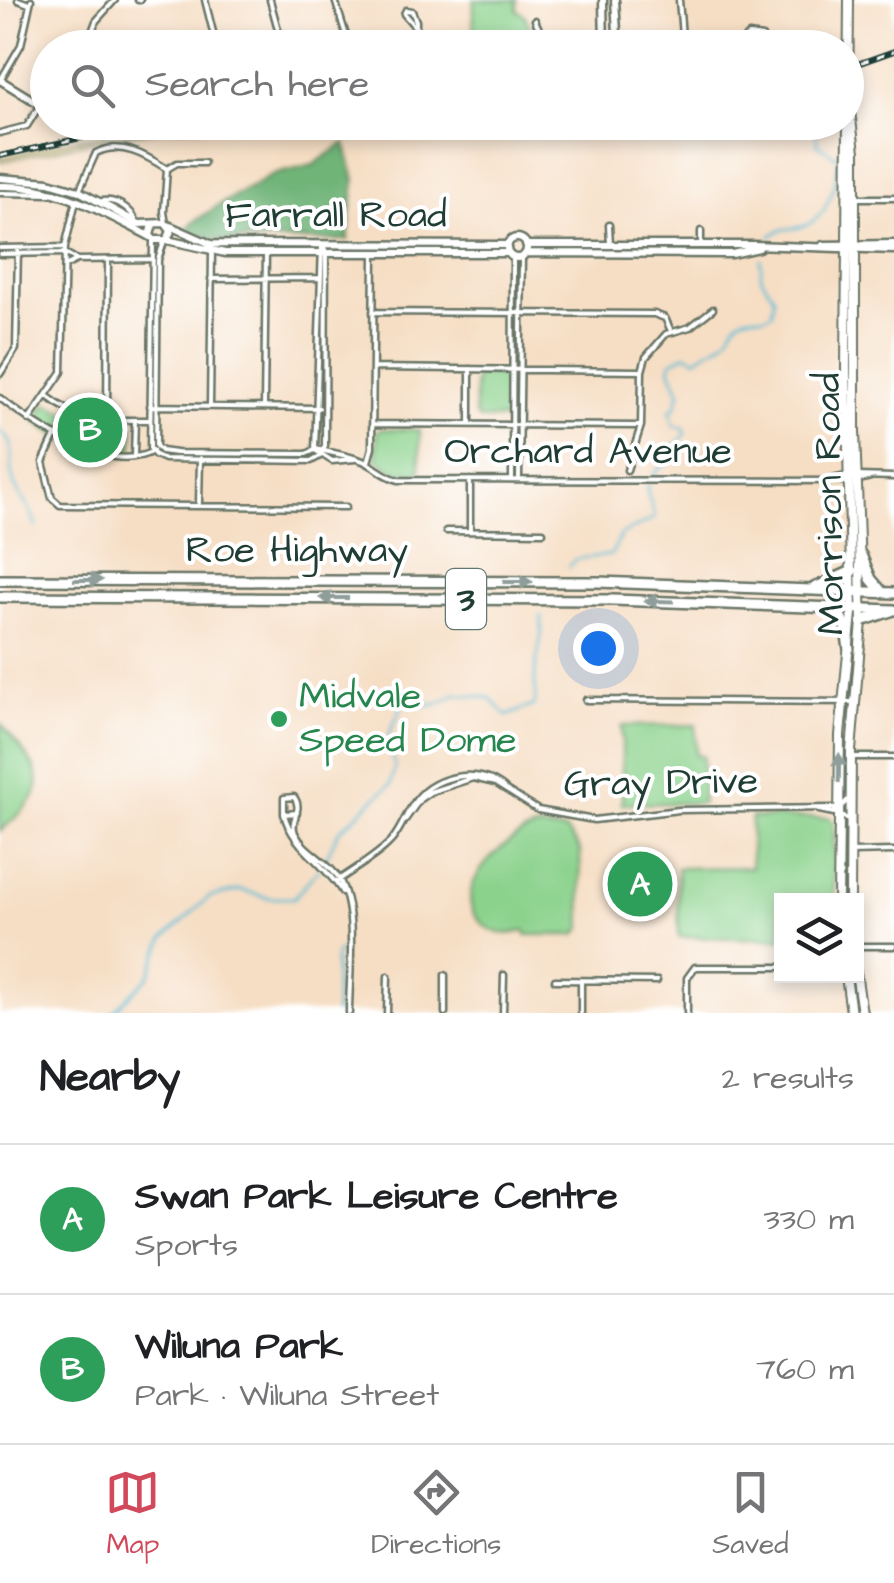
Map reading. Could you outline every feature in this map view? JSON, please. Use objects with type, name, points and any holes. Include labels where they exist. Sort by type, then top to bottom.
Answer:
[{"type":"highway","points":[[861,555],[871,579],[882,592]]},
{"type":"highway","points":[[812,589],[852,571]]},
{"type":"highway","name":"Roe Highway","points":[[0,580],[579,582],[894,592]]},
{"type":"highway","name":"Roe Highway","points":[[0,597],[595,599],[894,610]]},
{"type":"highway","points":[[836,606],[850,649]]},
{"type":"highway","points":[[862,621],[894,610]]},
{"type":"main road","points":[[604,0],[604,30]]},
{"type":"main road","points":[[615,0],[617,30]]},
{"type":"main road","name":"Morrison Road","points":[[849,0],[849,30]]},
{"type":"main road","points":[[0,81],[30,97]]},
{"type":"main road","name":"Morrison Road","points":[[850,140],[852,571],[857,591]]},
{"type":"main road","name":"Morrison Road","points":[[851,247],[856,198],[854,140]]},
{"type":"main road","points":[[0,178],[33,179],[97,200],[137,223],[155,224],[152,238],[78,195],[0,190]]},
{"type":"main road","name":"Farrall Road","points":[[155,224],[167,225],[211,244],[517,252]]},
{"type":"main road","points":[[165,241],[171,231],[167,225]]},
{"type":"main road","name":"Farrall Road","points":[[152,238],[212,252],[322,248],[517,252],[610,245],[649,249]]},
{"type":"main road","name":"Farrall Road","points":[[540,249],[894,247]]},
{"type":"main road","name":"Morrison Road","points":[[838,893],[843,701],[861,555],[852,478]]},
{"type":"main road","name":"Morrison Road","points":[[850,893],[851,757],[862,621],[857,607]]},
{"type":"main road","points":[[847,983],[851,1013]]},
{"type":"main road","points":[[858,983],[862,1013]]},
{"type":"street","points":[[0,81],[22,45],[30,2],[18,0]]},
{"type":"street","points":[[93,30],[115,0]]},
{"type":"street","points":[[204,0],[212,30]]},
{"type":"street","points":[[270,0],[278,30]]},
{"type":"street","points":[[679,0],[682,30]]},
{"type":"street","points":[[336,1],[345,30]]},
{"type":"street","points":[[535,20],[539,30]]},
{"type":"street","points":[[0,133],[30,122]]},
{"type":"street","points":[[29,420],[63,367],[65,250],[78,195],[96,153],[105,148],[124,148],[167,169]]},
{"type":"street","points":[[167,169],[177,163],[204,163]]},
{"type":"street","points":[[167,169],[167,225]]},
{"type":"street","points":[[856,198],[894,198]]},
{"type":"street","points":[[155,224],[164,212]]},
{"type":"street","points":[[610,225],[610,245]]},
{"type":"street","points":[[701,231],[707,248]]},
{"type":"street","points":[[152,238],[154,450]]},
{"type":"street","points":[[154,293],[158,259],[165,241]]},
{"type":"street","points":[[322,248],[322,453]]},
{"type":"street","points":[[0,251],[65,250],[77,260]]},
{"type":"street","points":[[0,374],[16,350],[18,251]]},
{"type":"street","points":[[210,406],[212,252]]},
{"type":"street","points":[[264,407],[266,252]]},
{"type":"street","points":[[367,462],[372,448],[374,252]]},
{"type":"street","points":[[515,479],[517,252]]},
{"type":"street","points":[[65,266],[77,260],[158,259]]},
{"type":"street","points":[[108,260],[108,419]]},
{"type":"street","points":[[211,279],[322,278]]},
{"type":"street","points":[[627,470],[641,426],[642,371],[649,352],[671,332],[690,327],[714,309]]},
{"type":"street","points":[[374,312],[654,314],[665,318],[671,332]]},
{"type":"street","points":[[373,368],[642,371]]},
{"type":"street","points":[[470,370],[470,423]]},
{"type":"street","points":[[46,396],[76,415],[150,420]]},
{"type":"street","points":[[0,408],[2,399],[55,436],[100,452],[134,457],[154,450],[176,456],[311,461],[322,453]]},
{"type":"street","points":[[154,406],[321,408]]},
{"type":"street","points":[[154,406],[150,420],[154,450]]},
{"type":"street","points":[[316,450],[321,408]]},
{"type":"street","points":[[134,457],[135,420]]},
{"type":"street","points":[[372,424],[641,426]]},
{"type":"street","points":[[55,436],[43,462],[56,504],[346,507]]},
{"type":"street","points":[[316,450],[322,453]]},
{"type":"street","points":[[298,458],[316,450]]},
{"type":"street","name":"Orchard Avenue","points":[[322,453],[367,462],[394,479],[894,478]]},
{"type":"street","points":[[200,457],[200,506]]},
{"type":"street","points":[[470,480],[470,532]]},
{"type":"street","points":[[446,531],[543,532]]},
{"type":"street","points":[[586,700],[855,702]]},
{"type":"street","points":[[851,757],[894,757]]},
{"type":"street","name":"Gray Drive","points":[[337,879],[390,843],[416,799],[426,790],[465,775],[489,778],[538,810],[594,820],[679,810],[838,810]]},
{"type":"street","points":[[850,794],[848,802],[838,810],[850,823]]},
{"type":"street","points":[[337,879],[290,834],[282,802],[290,796],[298,801],[295,834],[337,879],[345,896],[350,921],[349,1013]]},
{"type":"street","points":[[284,814],[297,813]]},
{"type":"street","points":[[850,852],[894,852]]},
{"type":"street","points":[[864,946],[894,946]]},
{"type":"street","points":[[687,1013],[688,973],[695,967],[774,967]]},
{"type":"street","points":[[445,975],[445,1013]]},
{"type":"street","points":[[502,1013],[504,975]]},
{"type":"street","points":[[387,1013],[388,976]]},
{"type":"street","points":[[555,980],[657,981]]},
{"type":"street","points":[[580,982],[580,1013]]},
{"type":"green space","points":[[474,0],[517,0],[517,10],[525,15],[531,30],[473,30]]},
{"type":"green space","points":[[345,143],[355,180],[348,240],[222,241],[186,231],[219,205],[275,174],[313,165]]},
{"type":"green space","points":[[479,375],[509,378],[509,415],[504,419],[479,419],[475,414],[475,380]]},
{"type":"green space","points":[[44,405],[83,422],[129,423],[133,427],[132,452],[127,456],[102,452],[56,435],[35,421]]},
{"type":"green space","points":[[420,430],[420,473],[398,473],[377,460],[377,432]]},
{"type":"green space","points":[[1,724],[27,756],[38,779],[30,802],[0,831]]},
{"type":"green space","points":[[696,725],[696,756],[703,756],[702,803],[622,804],[622,726]]},
{"type":"green space","points":[[751,817],[830,818],[834,824],[834,893],[774,893],[774,939],[679,937],[677,868],[751,867]]},
{"type":"green space","points":[[538,828],[566,831],[580,850],[582,928],[575,935],[526,935],[525,930],[501,933],[487,927],[474,914],[470,899],[482,869],[509,843]]},
{"type":"sand","points":[[73,140],[95,140],[0,162],[0,158]]},
{"type":"waterway","points":[[770,237],[781,230],[811,223],[825,208],[839,158],[818,145],[817,140]]},
{"type":"waterway","points":[[652,477],[661,466],[671,463],[672,449],[686,434],[684,428],[674,426],[670,410],[675,408],[680,393],[670,368],[672,361],[687,354],[696,359],[722,343],[743,317],[772,313],[774,297],[761,277],[761,259]]},
{"type":"waterway","points":[[0,431],[11,446],[14,483],[36,527]]},
{"type":"waterway","points":[[568,567],[576,559],[611,555],[621,535],[655,518],[647,491],[649,482]]},
{"type":"waterway","points":[[325,860],[338,832],[391,784],[395,765],[388,736],[403,704],[434,705],[455,694],[490,698],[507,716],[534,705],[541,616]]},
{"type":"waterway","points":[[112,1013],[149,976],[164,939],[209,897],[241,890],[269,898],[294,898],[319,868]]},
{"type":"waterway","points":[[335,1013],[335,959],[337,952],[344,950]]},
{"type":"railway","points":[[864,62],[894,51]]},
{"type":"railway","points":[[0,156],[72,140]]},
{"type":"place","name":"Wiluna Park","points":[[90,430]]},
{"type":"place","name":"Midvale Speed Dome","points":[[279,719]]},
{"type":"place","name":"Swan Park Leisure Centre","points":[[640,884]]}]
